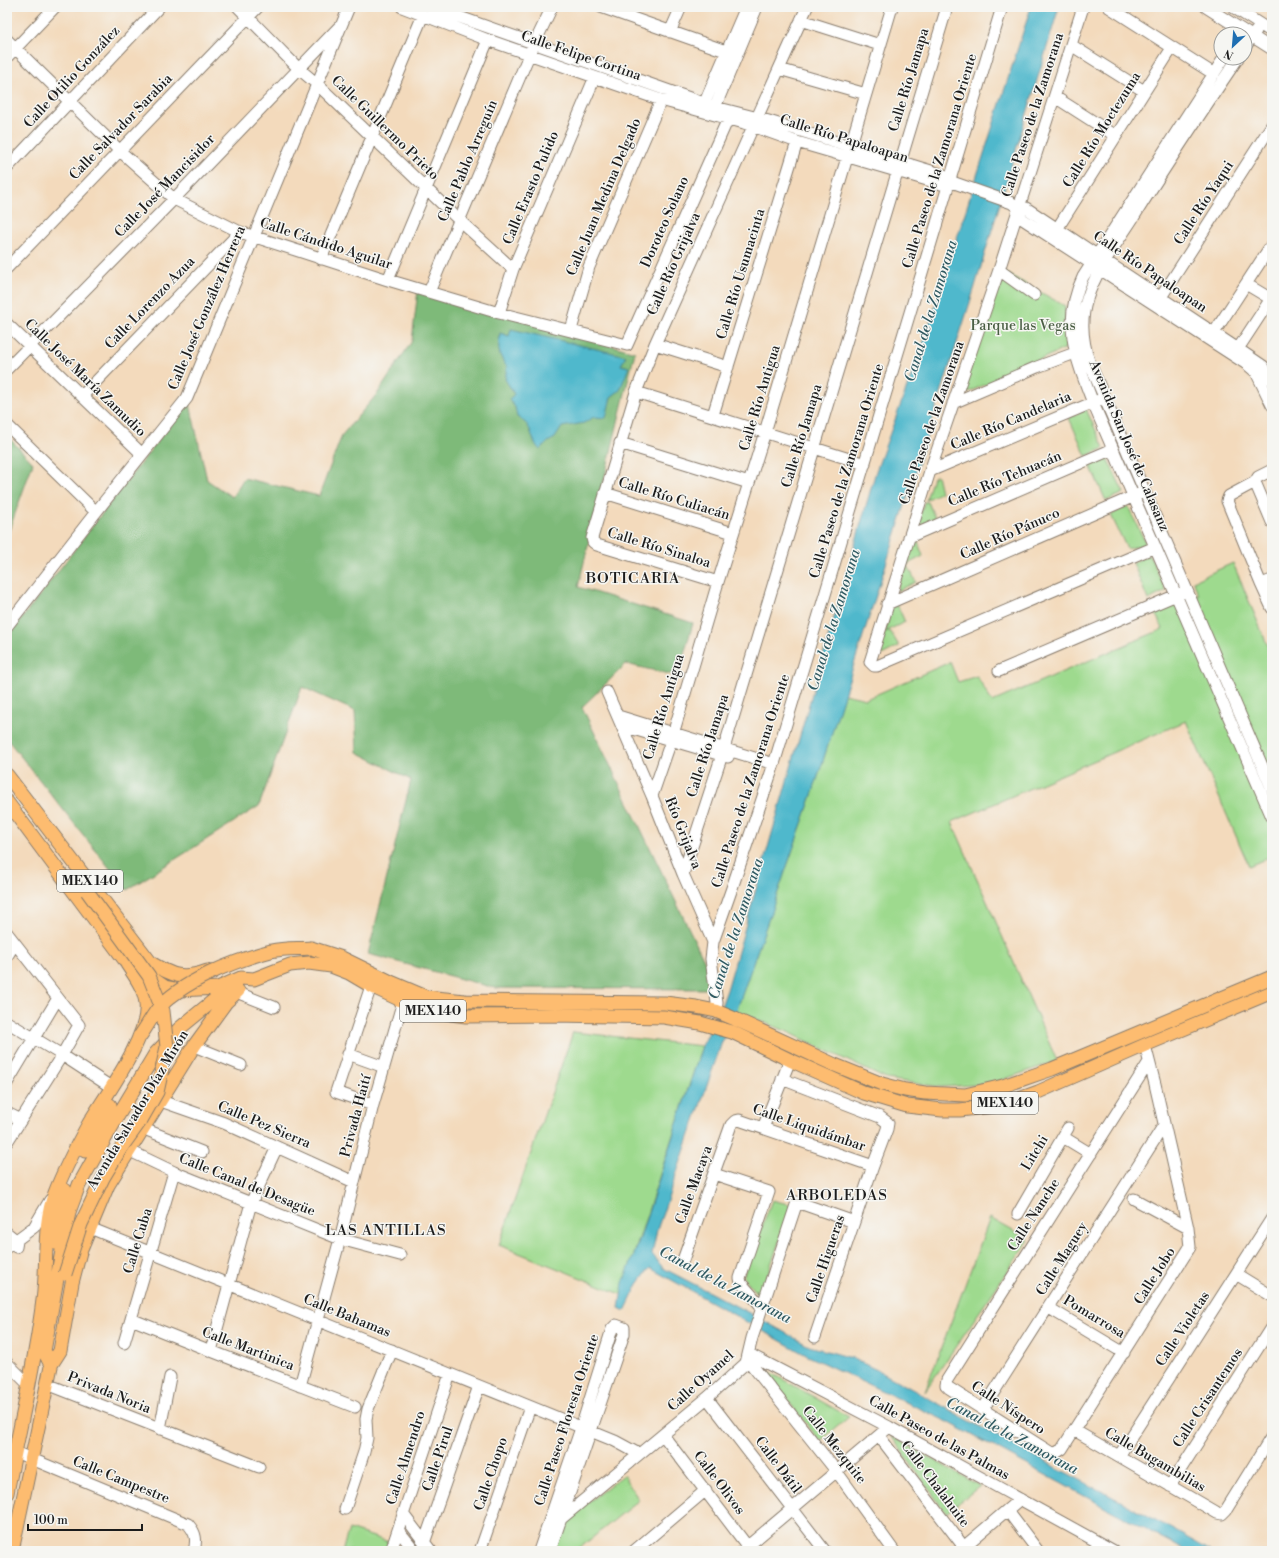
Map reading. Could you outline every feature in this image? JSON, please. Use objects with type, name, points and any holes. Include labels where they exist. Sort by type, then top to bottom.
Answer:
[{"type":"main road","name":"MEX 140","points":[[7,775],[151,963],[169,974],[180,977],[194,976],[263,950],[314,944],[356,956],[421,987],[446,994],[491,996],[502,1002],[665,1003],[717,1011],[835,1065],[882,1084],[918,1092],[950,1095],[965,1095],[1003,1086],[1052,1069],[1272,977]]},
{"type":"main road","name":"Avenida Salvador Díaz Mirón","points":[[7,783],[149,976],[163,1011],[167,1047],[157,1092],[141,1120],[121,1148],[103,1178],[81,1224],[65,1274],[52,1365],[12,1551]]},
{"type":"main road","name":"MEX 140","points":[[7,802],[124,960],[165,987],[180,990],[218,988],[241,978],[255,979],[290,965],[309,963],[331,966],[349,973],[371,986],[403,1001],[426,1009],[466,1016],[555,1015],[664,1017],[700,1023],[732,1032],[864,1093],[907,1106],[942,1110],[960,1110],[994,1106],[1011,1102],[1038,1092],[1272,992]]},
{"type":"main road","name":"Avenida Salvador Díaz Mirón","points":[[7,1494],[9,1473],[15,1452],[36,1345],[46,1274],[46,1247],[49,1211],[55,1193],[88,1126],[140,1036],[157,1011],[168,1000],[187,985],[237,963],[272,951],[311,948],[342,958],[426,997],[455,1001],[502,1002]]},
{"type":"main road","points":[[52,1365],[44,1352],[69,1212],[79,1185],[155,1054],[180,1028],[219,996],[255,979],[244,956]]},
{"type":"main road","name":"Avenida Salvador Díaz Mirón","points":[[46,1274],[51,1260],[61,1202],[71,1175],[134,1064],[140,1036],[146,1020],[146,1004],[139,983],[124,960]]},
{"type":"main road","name":"Avenida Salvador Díaz Mirón","points":[[52,1365],[60,1351],[72,1283],[80,1252],[108,1185],[194,1046],[226,1002],[236,992],[255,979]]},
{"type":"main road","points":[[142,1075],[164,1095]]},
{"type":"street","points":[[7,57],[55,7]]},
{"type":"street","name":"Calle Otilio González","points":[[7,168],[159,7]]},
{"type":"street","name":"Calle Guillermo Prieto","points":[[238,7],[298,68],[318,84],[459,220],[513,269]]},
{"type":"street","name":"Calle Salvador Sarabia","points":[[7,268],[258,7]]},
{"type":"street","name":"Calle José González Herrera","points":[[7,626],[187,398],[349,7]]},
{"type":"street","name":"Calle Felipe Cortina","points":[[402,7],[529,55],[661,100],[708,109],[741,118]]},
{"type":"street","name":"Calle Felipe Cortina","points":[[431,7],[452,10],[708,109]]},
{"type":"street","name":"Calle Pablo Arreguín","points":[[429,292],[529,55],[552,7]]},
{"type":"street","points":[[602,7],[618,10],[670,32],[732,54]]},
{"type":"street","points":[[670,32],[681,7]]},
{"type":"street","points":[[732,54],[746,7]]},
{"type":"street","points":[[708,109],[732,54],[758,7]]},
{"type":"street","name":"Calle Río Grijalva","points":[[593,542],[592,538],[636,392],[741,118],[779,69],[807,7]]},
{"type":"street","name":"Calle Río Antigua","points":[[652,796],[672,736],[765,432],[892,7]]},
{"type":"street","name":"Calle Río Jamapa","points":[[682,874],[724,751],[947,7]]},
{"type":"street","name":"Calle Paseo de la Zamorana Oriente","points":[[712,942],[773,767],[1002,7]]},
{"type":"street","name":"Calle Paseo de la Zamorana","points":[[1083,7],[999,270],[930,471],[887,604],[870,658],[871,665],[877,666],[1155,547]]},
{"type":"street","points":[[1109,7],[1214,74]]},
{"type":"street","points":[[1206,7],[1232,26]]},
{"type":"street","points":[[1233,7],[1271,30]]},
{"type":"street","points":[[447,25],[452,10]]},
{"type":"street","points":[[322,258],[423,15]]},
{"type":"street","points":[[1244,26],[1249,17]]},
{"type":"street","points":[[801,20],[880,45]]},
{"type":"street","name":"Calle José Mancisidor","points":[[7,369],[174,199],[343,22]]},
{"type":"street","points":[[1253,34],[1260,24]]},
{"type":"street","points":[[1253,37],[1272,50]]},
{"type":"street","name":"Calle Cándido Aguilar","points":[[7,40],[120,150],[174,199],[240,232],[388,280],[499,313],[627,345]]},
{"type":"street","points":[[388,280],[488,40]]},
{"type":"street","points":[[1071,45],[1144,91]]},
{"type":"street","name":"Calle Río Moctezuma","points":[[1057,229],[1172,48]]},
{"type":"street","name":"Avenida San José de Calasanz","points":[[1219,66],[1098,262],[1086,301],[1083,329],[1087,355],[1104,398],[1272,789]]},
{"type":"street","name":"Avenida San José de Calasanz","points":[[1233,66],[1167,165],[1098,262],[1078,287],[1074,304],[1073,333],[1075,353],[1093,402],[1272,817]]},
{"type":"street","points":[[779,69],[866,94]]},
{"type":"street","name":"Calle Erasto Pulido","points":[[499,313],[513,269],[595,77]]},
{"type":"street","points":[[1055,97],[1116,136]]},
{"type":"street","name":"Calle Juan Medina Delgado","points":[[571,330],[589,267],[661,100]]},
{"type":"street","name":"Calle Río Papaloapan","points":[[741,118],[797,142],[850,151]]},
{"type":"street","name":"Calle Río Papaloapan","points":[[741,118],[899,166],[941,184],[949,182],[972,188],[1012,203],[1019,209],[1021,218],[1161,297],[1212,336],[1266,372]]},
{"type":"street","name":"Doroteo Solano","points":[[627,345],[741,118]]},
{"type":"street","name":"Calle Río Yaqui","points":[[1161,297],[1272,125]]},
{"type":"street","name":"Calle Río Usumacinta","points":[[713,416],[797,142]]},
{"type":"street","name":"Calle Río Papaloapan","points":[[1019,209],[1026,208],[1057,229],[1098,262],[1212,336]]},
{"type":"street","name":"Calle Lorenzo Azua","points":[[82,396],[240,232]]},
{"type":"street","points":[[1212,336],[1272,244]]},
{"type":"street","points":[[999,270],[1034,295]]},
{"type":"street","points":[[1236,353],[1271,298],[1246,284]]},
{"type":"street","name":"Calle José María Zamudio","points":[[7,324],[142,454]]},
{"type":"street","points":[[655,344],[728,367]]},
{"type":"street","points":[[953,403],[1037,367],[1075,353]]},
{"type":"street","points":[[1266,372],[1270,397]]},
{"type":"street","points":[[636,392],[865,464]]},
{"type":"street","name":"Calle Río Candelaria","points":[[930,471],[1104,398]]},
{"type":"street","points":[[7,425],[96,512]]},
{"type":"street","points":[[620,444],[749,483]]},
{"type":"street","name":"Calle Río Tehuacán","points":[[909,537],[1113,449]]},
{"type":"street","points":[[1272,470],[1258,477],[1255,482],[1229,496],[1227,501],[1272,608]]},
{"type":"street","points":[[1255,482],[1261,484],[1272,479]]},
{"type":"street","points":[[1255,482],[1272,522]]},
{"type":"street","name":"Calle Río Pánuco","points":[[887,604],[1144,492]]},
{"type":"street","name":"Calle Río Culiacán","points":[[605,493],[734,533]]},
{"type":"street","name":"Calle Río Sinaloa","points":[[593,542],[597,545],[718,582]]},
{"type":"street","points":[[1261,584],[1272,580]]},
{"type":"street","points":[[999,671],[1187,590]]},
{"type":"street","points":[[1219,694],[1230,689]]},
{"type":"street","name":"Río Grijalva","points":[[607,692],[652,796],[682,874],[712,942],[712,969],[717,1011]]},
{"type":"street","points":[[618,716],[672,736],[773,767]]},
{"type":"street","points":[[622,726],[672,736]]},
{"type":"street","points":[[7,933],[79,1024],[62,1055],[7,1142]]},
{"type":"street","points":[[7,956],[15,943]]},
{"type":"street","points":[[371,986],[336,1092],[373,1106]]},
{"type":"street","points":[[236,992],[274,1007]]},
{"type":"street","points":[[7,1083],[58,998]]},
{"type":"street","name":"Privada Haití","points":[[300,1386],[340,1238],[373,1106],[403,1001]]},
{"type":"street","points":[[7,1022],[111,1087]]},
{"type":"street","name":"Calle Jobo","points":[[1056,1453],[1062,1449],[1189,1250],[1190,1242],[1188,1228],[1145,1045]]},
{"type":"street","points":[[194,1046],[241,1064]]},
{"type":"street","points":[[348,1054],[384,1067]]},
{"type":"street","points":[[764,1128],[790,1060]]},
{"type":"street","name":"Calle Nanche","points":[[946,1385],[947,1380],[1149,1062]]},
{"type":"street","name":"Calle Higueras","points":[[782,1079],[880,1117],[888,1123],[815,1337]]},
{"type":"street","name":"Calle Pez Sierra","points":[[164,1095],[354,1182]]},
{"type":"street","points":[[7,1113],[21,1120]]},
{"type":"street","name":"Calle Liquidámbar","points":[[735,1121],[739,1120],[764,1128],[873,1166]]},
{"type":"street","name":"Calle Macaya","points":[[683,1260],[731,1125],[735,1121]]},
{"type":"street","name":"Calle Maguey","points":[[983,1409],[1049,1308],[1164,1125]]},
{"type":"street","points":[[144,1129],[176,1143],[202,1152]]},
{"type":"street","name":"Litchi","points":[[1018,1214],[1065,1133],[1091,1154]]},
{"type":"street","points":[[211,1351],[230,1284],[250,1203],[277,1147]]},
{"type":"street","name":"Calle Canal de Desagüe","points":[[130,1151],[174,1172],[340,1238],[400,1255]]},
{"type":"street","name":"Calle Cuba","points":[[124,1343],[174,1172]]},
{"type":"street","points":[[714,1174],[769,1192],[740,1278],[741,1283],[759,1317]]},
{"type":"street","points":[[7,1247],[17,1241],[34,1226],[55,1193]]},
{"type":"street","points":[[1134,1199],[1188,1228]]},
{"type":"street","name":"Calle Oyamel","points":[[556,1517],[639,1454],[742,1367],[748,1356],[750,1343],[797,1202],[854,1222]]},
{"type":"street","name":"Calle Violetas","points":[[1119,1456],[1236,1274],[1270,1224]]},
{"type":"street","name":"Calle Bahamas","points":[[90,1228],[586,1430]]},
{"type":"street","points":[[7,1233],[17,1241]]},
{"type":"street","points":[[7,1254],[15,1249],[17,1241]]},
{"type":"street","points":[[1236,1274],[1272,1296]]},
{"type":"street","name":"Pomarrosa","points":[[1049,1308],[1124,1353]]},
{"type":"street","name":"Calle Martinica","points":[[131,1318],[355,1407]]},
{"type":"street","name":"Calle Paseo Floresta Oriente","points":[[539,1551],[556,1517],[586,1430],[624,1334],[624,1328],[616,1325],[612,1328],[586,1430]]},
{"type":"street","name":"Calle Crisantemos","points":[[1170,1486],[1272,1326]]},
{"type":"street","points":[[345,1509],[364,1452],[367,1438],[366,1419],[368,1409],[387,1348]]},
{"type":"street","name":"Calle Paseo de las Palmas","points":[[748,1356],[889,1427],[1114,1551]]},
{"type":"street","name":"Calle Mezquite","points":[[748,1356],[894,1551]]},
{"type":"street","points":[[7,1364],[28,1384]]},
{"type":"street","name":"Calle Almendro","points":[[391,1551],[450,1374]]},
{"type":"street","name":"Privada Noria","points":[[160,1429],[170,1377]]},
{"type":"street","name":"Privada Noria","points":[[48,1384],[259,1468]]},
{"type":"street","name":"Calle Níspero","points":[[946,1385],[1050,1452],[1056,1453]]},
{"type":"street","name":"Calle Pirul","points":[[428,1547],[480,1386]]},
{"type":"street","name":"Calle Dátil","points":[[706,1398],[825,1551]]},
{"type":"street","name":"Calle Chopo","points":[[480,1551],[530,1407]]},
{"type":"street","points":[[747,1549],[889,1427]]},
{"type":"street","points":[[586,1430],[615,1441],[639,1454]]},
{"type":"street","name":"Calle Bugambilias","points":[[1074,1430],[1217,1513],[1222,1514],[1226,1510],[1272,1436]]},
{"type":"street","name":"Calle Olivos","points":[[663,1434],[706,1490],[747,1549]]},
{"type":"street","name":"Calle Chalahuite","points":[[879,1436],[963,1550]]},
{"type":"street","name":"Calle Campestre","points":[[15,1452],[188,1524],[196,1537],[194,1551]]},
{"type":"street","points":[[634,1551],[706,1490]]},
{"type":"street","points":[[963,1550],[1020,1499]]},
{"type":"street","points":[[1007,1510],[1038,1551]]},
{"type":"street","points":[[403,1514],[428,1547]]},
{"type":"street","name":"Calle Paseo Floresta Oriente","points":[[550,1551],[556,1517]]},
{"type":"street","points":[[398,1530],[415,1551]]},
{"type":"green space","name":"Parque las Vegas","points":[[1001,270],[1065,306],[1066,348],[960,396]]},
{"type":"green space","points":[[418,290],[635,352],[578,587],[693,623],[678,676],[626,664],[582,707],[718,989],[495,988],[368,954],[411,780],[357,752],[355,711],[302,687],[259,806],[127,890],[7,739],[7,638],[189,400],[207,480],[232,497],[244,478],[319,496],[342,435],[378,393],[412,341]]},
{"type":"green space","points":[[1086,409],[1104,448],[1086,456],[1069,418]]},
{"type":"green space","points":[[7,436],[33,463],[7,536]]},
{"type":"green space","points":[[1107,458],[1124,493],[1106,501],[1090,465]]},
{"type":"green space","points":[[937,475],[941,492],[926,500],[933,477]]},
{"type":"green space","points":[[924,502],[928,502],[935,518],[917,527]]},
{"type":"green space","points":[[1128,506],[1146,544],[1127,549],[1111,515]]},
{"type":"green space","points":[[917,540],[923,556],[906,565],[908,566],[916,582],[897,591],[912,541]]},
{"type":"green space","points":[[1149,554],[1166,591],[1148,600],[1133,563]]},
{"type":"green space","points":[[1233,563],[1272,656],[1272,856],[1249,866],[1186,721],[952,822],[1057,1061],[990,1084],[941,1087],[886,1079],[786,1031],[736,1011],[813,792],[844,694],[866,699],[950,662],[958,682],[977,676],[992,702],[1163,629],[1154,611],[1199,595],[1193,581]]},
{"type":"green space","points":[[897,604],[905,622],[886,631],[890,631],[899,646],[878,657],[892,607]]},
{"type":"green space","points":[[573,1032],[702,1046],[621,1294],[499,1245]]},
{"type":"green space","points":[[772,1200],[792,1205],[760,1296],[743,1277]]},
{"type":"green space","points":[[990,1218],[1029,1240],[925,1391]]},
{"type":"green space","points":[[761,1367],[849,1417],[820,1441]]},
{"type":"green space","points":[[891,1436],[980,1486],[946,1513]]},
{"type":"green space","points":[[623,1475],[639,1500],[576,1551],[554,1551],[564,1521]]},
{"type":"green space","points":[[349,1529],[389,1542],[386,1551],[342,1551]]},
{"type":"water","name":"Canal de la Zamorana","points":[[1031,7],[1059,7],[973,293],[813,792],[734,1018],[722,1042],[657,1230],[652,1254],[663,1268],[809,1346],[852,1358],[879,1371],[1211,1551],[1186,1551],[948,1422],[806,1355],[650,1268],[638,1284],[625,1311],[619,1308],[623,1283],[637,1247],[702,1046],[719,1012],[727,990],[876,471],[922,347]]},
{"type":"water","points":[[511,329],[626,356],[621,365],[629,367],[620,390],[611,397],[606,418],[594,417],[584,423],[562,427],[555,438],[548,442],[540,450],[534,441],[527,424],[517,417],[515,407],[509,400],[514,394],[505,379],[507,367],[501,358],[499,347],[500,333],[509,336]]},
{"type":"district","name":"BOTICARIA","points":[[633,578]]},
{"type":"district","name":"ARBOLEDAS","points":[[837,1195]]},
{"type":"district","name":"LAS ANTILLAS","points":[[386,1230]]}]
